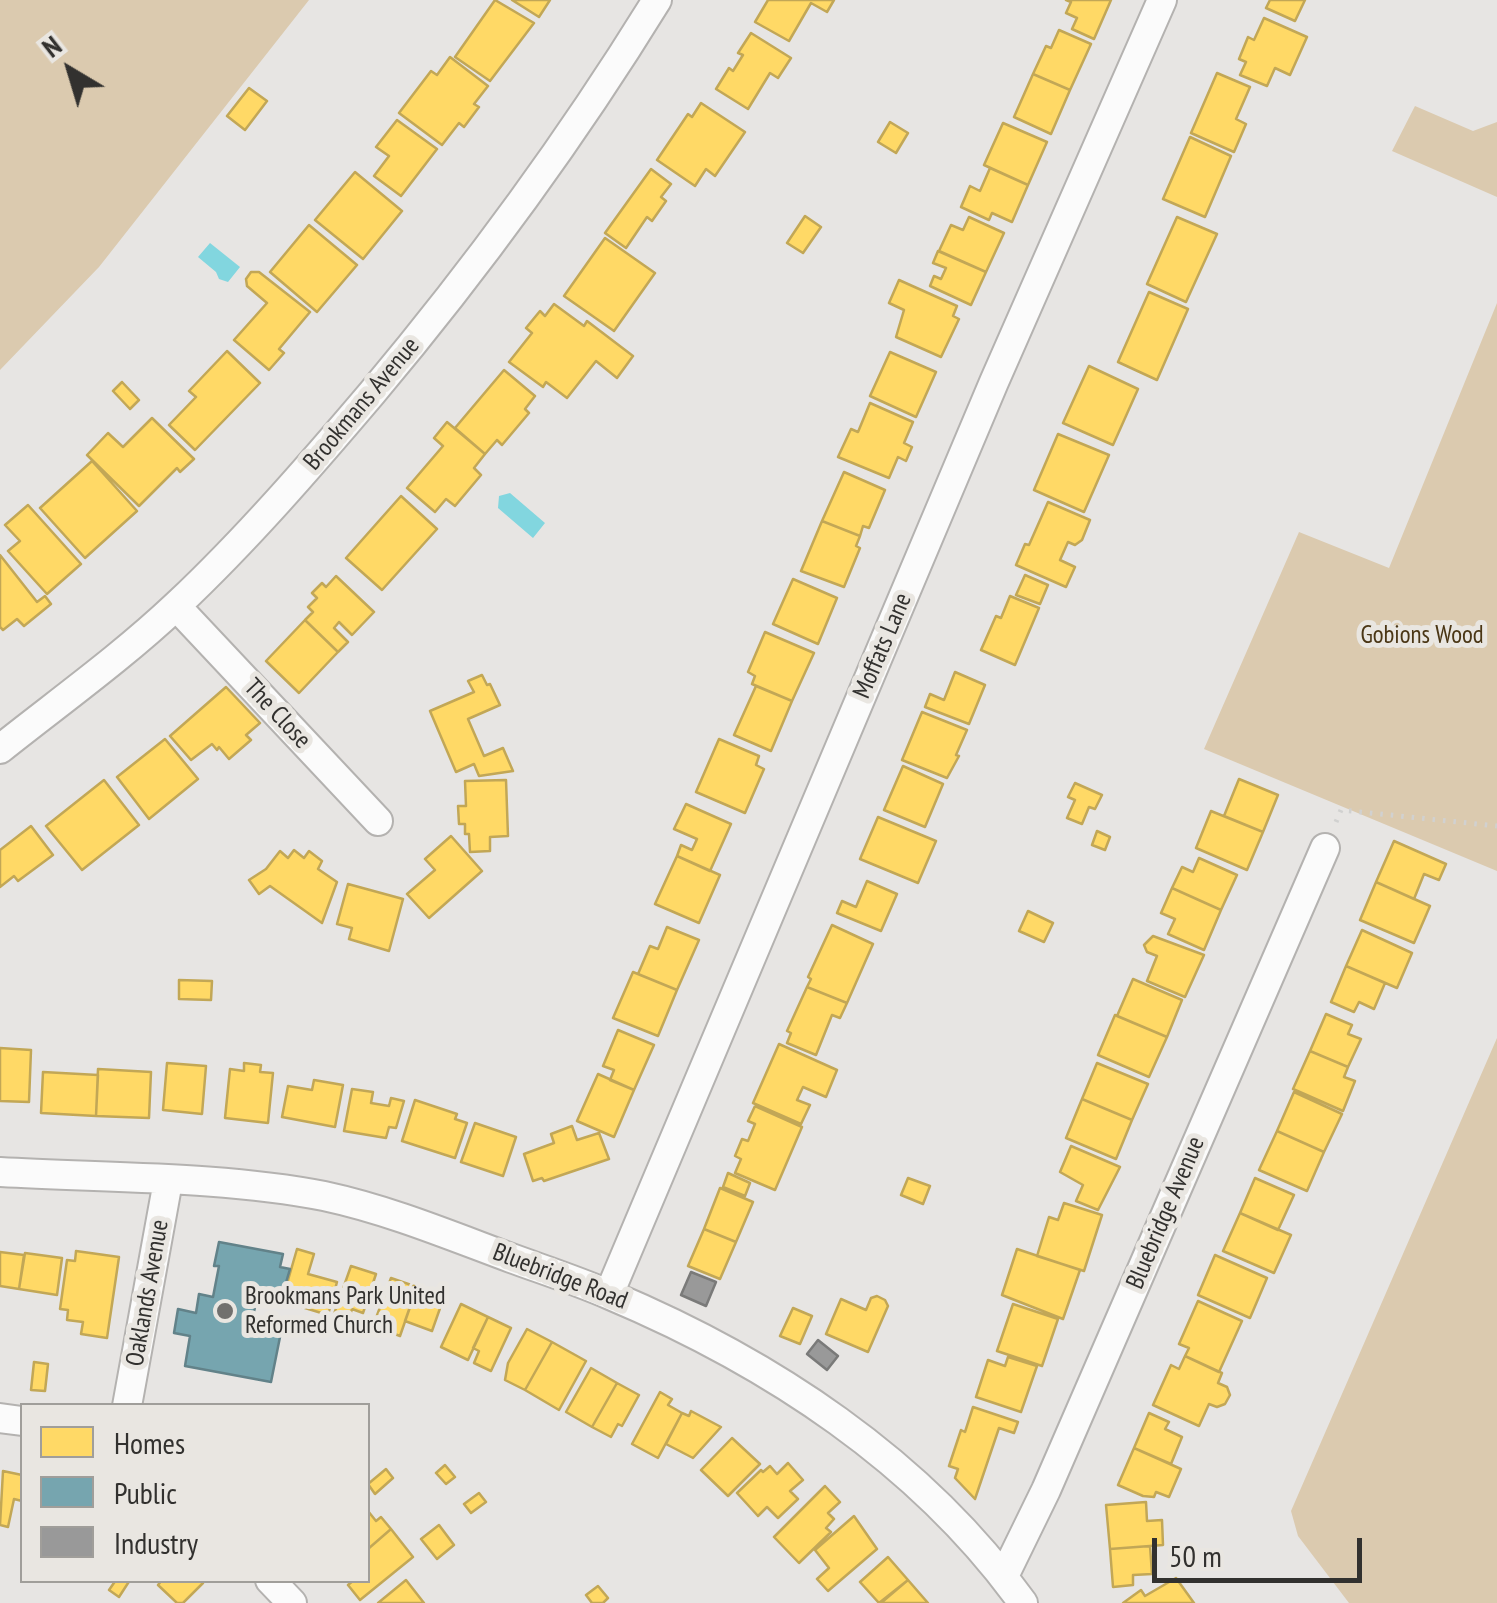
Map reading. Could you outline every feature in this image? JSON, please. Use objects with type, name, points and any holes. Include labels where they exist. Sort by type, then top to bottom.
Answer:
[{"type":"street","name":"Brookmans Avenue","points":[[0,749],[176,606],[303,475],[434,318],[597,95],[657,0]]},
{"type":"street","name":"Moffats Lane","points":[[609,1294],[994,382],[1162,0]]},
{"type":"street","name":"The Close","points":[[176,606],[378,822]]},
{"type":"street","name":"Bluebridge Avenue","points":[[1004,1576],[1046,1490],[1324,848]]},
{"type":"street","name":"Bluebridge Road","points":[[0,1172],[258,1187],[307,1194],[403,1216],[609,1294],[727,1350],[801,1394],[914,1482],[1004,1576],[1023,1603]]},
{"type":"street","name":"Oaklands Avenue","points":[[128,1403],[168,1181]]},
{"type":"street","points":[[273,1583],[292,1603]]},
{"type":"path","points":[[1324,848],[1341,810],[1497,826]]},
{"type":"green space","points":[[0,0],[309,0],[99,267],[0,370]]},
{"type":"green space","points":[[1415,106],[1473,131],[1497,122],[1497,197],[1392,151]]},
{"type":"green space","name":"Gobions Wood","points":[[1497,303],[1497,871],[1204,749],[1299,532],[1389,568]]},
{"type":"green space","points":[[1497,1038],[1497,1603],[1349,1603],[1298,1536],[1291,1511]]},
{"type":"water","points":[[210,243],[240,267],[228,282],[219,279],[198,257]]},
{"type":"water","points":[[510,493],[545,523],[533,538],[498,508],[499,496]]},
{"type":"building: Homes","points":[[495,0],[534,23],[490,81],[455,57]]},
{"type":"building: Homes","points":[[512,0],[550,0],[539,17]]},
{"type":"building: Homes","points":[[768,0],[834,0],[827,12],[811,3],[789,41],[755,22]]},
{"type":"building: Homes","points":[[1066,0],[1111,0],[1094,39],[1072,29],[1077,18],[1066,13],[1071,2]]},
{"type":"building: Homes","points":[[1270,0],[1305,0],[1295,21],[1266,8]]},
{"type":"building: Homes","points":[[1264,18],[1307,37],[1290,75],[1275,68],[1267,86],[1240,75],[1246,62],[1239,59],[1248,37],[1254,40]]},
{"type":"building: Homes","points":[[1059,30],[1091,44],[1070,90],[1033,74],[1046,46],[1051,48]]},
{"type":"building: Homes","points":[[751,33],[791,58],[778,78],[770,73],[748,109],[716,89],[743,55],[738,53]]},
{"type":"building: Homes","points":[[450,57],[488,86],[464,127],[459,123],[442,145],[399,113],[431,71],[437,75]]},
{"type":"building: Homes","points":[[1217,73],[1250,87],[1236,119],[1246,124],[1234,152],[1191,133]]},
{"type":"building: Homes","points":[[1033,74],[1070,90],[1051,134],[1014,117]]},
{"type":"building: Homes","points":[[249,88],[267,101],[245,130],[227,116]]},
{"type":"building: Homes","points":[[701,103],[745,132],[715,176],[706,169],[695,186],[657,160],[688,114],[692,117]]},
{"type":"building: Homes","points":[[397,120],[437,149],[401,196],[374,176],[389,156],[376,147]]},
{"type":"building: Homes","points":[[890,122],[908,133],[896,153],[878,142]]},
{"type":"building: Homes","points":[[1003,123],[1047,142],[1028,185],[984,165]]},
{"type":"building: Homes","points":[[1190,137],[1231,156],[1205,217],[1163,199]]},
{"type":"building: Homes","points":[[990,168],[1028,185],[1012,222],[992,213],[989,220],[961,207],[970,186],[980,191]]},
{"type":"building: Homes","points":[[651,169],[671,184],[661,197],[666,201],[652,221],[647,217],[626,248],[605,233]]},
{"type":"building: Homes","points":[[355,172],[402,211],[363,259],[315,220]]},
{"type":"building: Homes","points":[[805,216],[821,227],[803,253],[787,243]]},
{"type":"building: Homes","points":[[969,217],[1004,233],[986,272],[939,251],[951,225],[963,230]]},
{"type":"building: Homes","points":[[1177,217],[1217,234],[1186,302],[1147,284]]},
{"type":"building: Homes","points":[[309,225],[357,265],[317,312],[270,272]]},
{"type":"building: Homes","points":[[605,238],[655,273],[614,331],[564,296]]},
{"type":"building: Homes","points":[[938,251],[986,272],[971,305],[930,286],[934,276],[941,279],[946,268],[933,263]]},
{"type":"building: Homes","points":[[251,272],[259,272],[310,312],[279,349],[284,353],[269,370],[234,340],[267,303],[247,286]]},
{"type":"building: Homes","points":[[899,280],[957,306],[953,316],[959,319],[941,357],[896,337],[904,310],[889,303]]},
{"type":"building: Homes","points":[[1149,292],[1188,309],[1157,380],[1118,362]]},
{"type":"building: Homes","points":[[554,304],[584,326],[587,321],[633,356],[617,378],[596,361],[567,398],[546,382],[543,387],[509,362],[532,333],[526,328],[540,311],[545,316]]},
{"type":"building: Homes","points":[[227,351],[260,383],[195,450],[169,425],[196,397],[189,391]]},
{"type":"building: Homes","points":[[890,352],[936,372],[916,417],[870,396]]},
{"type":"building: Homes","points":[[1089,366],[1138,389],[1113,445],[1063,423]]},
{"type":"building: Homes","points":[[504,370],[535,396],[525,409],[529,413],[502,445],[497,440],[485,454],[455,428]]},
{"type":"building: Homes","points":[[122,382],[139,400],[130,409],[113,391]]},
{"type":"building: Homes","points":[[870,403],[913,422],[904,443],[912,447],[906,461],[898,457],[889,478],[838,457],[851,429],[858,432]]},
{"type":"building: Homes","points":[[152,418],[194,459],[180,472],[177,468],[139,506],[87,455],[108,433],[123,447]]},
{"type":"building: Homes","points":[[447,422],[485,454],[474,468],[481,475],[455,506],[446,499],[435,512],[407,488],[443,446],[434,438]]},
{"type":"building: Homes","points":[[1058,434],[1109,455],[1084,512],[1034,490]]},
{"type":"building: Homes","points":[[92,461],[137,511],[85,558],[40,508]]},
{"type":"building: Homes","points":[[844,472],[885,490],[869,528],[863,526],[860,536],[822,521]]},
{"type":"building: Homes","points":[[401,496],[437,529],[382,590],[346,558]]},
{"type":"building: Homes","points":[[1048,502],[1090,520],[1082,540],[1075,545],[1068,542],[1060,560],[1075,567],[1066,587],[1016,565]]},
{"type":"building: Homes","points":[[28,505],[81,564],[47,594],[8,551],[20,541],[5,525]]},
{"type":"building: Homes","points":[[822,521],[860,536],[856,546],[860,548],[844,587],[801,571]]},
{"type":"building: Homes","points":[[0,555],[37,602],[45,596],[51,604],[24,626],[17,619],[3,630],[0,627]]},
{"type":"building: Homes","points":[[1025,575],[1048,585],[1040,604],[1016,595]]},
{"type":"building: Homes","points":[[336,576],[374,612],[352,635],[339,622],[334,628],[348,642],[338,652],[305,620],[313,612],[308,607],[317,598],[312,593],[322,583],[326,587]]},
{"type":"building: Homes","points":[[793,579],[837,598],[818,644],[773,624]]},
{"type":"building: Homes","points":[[1010,596],[1039,608],[1015,665],[981,650]]},
{"type":"building: Homes","points":[[305,620],[338,652],[299,693],[266,661]]},
{"type":"building: Homes","points":[[765,632],[814,653],[792,701],[752,684],[755,676],[748,672]]},
{"type":"building: Homes","points":[[955,672],[985,685],[969,724],[925,707],[930,694],[944,700]]},
{"type":"building: Homes","points":[[482,675],[500,705],[468,719],[484,756],[503,748],[513,771],[479,776],[474,764],[456,772],[430,711],[474,692],[468,681]]},
{"type":"building: Homes","points":[[756,686],[792,701],[771,751],[734,735]]},
{"type":"building: Homes","points":[[226,687],[260,723],[246,735],[251,740],[229,759],[212,744],[191,760],[170,736]]},
{"type":"building: Homes","points":[[922,712],[967,730],[947,778],[902,760]]},
{"type":"building: Homes","points":[[165,739],[198,779],[149,819],[117,777]]},
{"type":"building: Homes","points":[[719,739],[759,756],[756,765],[764,769],[745,813],[696,792]]},
{"type":"building: Homes","points":[[903,766],[943,784],[925,827],[884,810]]},
{"type":"building: Homes","points":[[1239,779],[1278,795],[1263,832],[1224,816]]},
{"type":"building: Homes","points":[[104,780],[139,825],[82,870],[46,826]]},
{"type":"building: Homes","points":[[506,780],[508,836],[490,837],[490,851],[470,852],[469,834],[465,834],[465,824],[459,824],[458,806],[466,806],[465,781]]},
{"type":"building: Homes","points":[[1075,783],[1102,795],[1095,809],[1089,807],[1082,824],[1067,818],[1075,800],[1068,797]]},
{"type":"building: Homes","points":[[686,804],[731,824],[710,871],[677,856],[681,845],[692,850],[697,839],[674,829]]},
{"type":"building: Homes","points":[[1211,811],[1263,832],[1247,870],[1196,848]]},
{"type":"building: Homes","points":[[878,817],[936,841],[918,883],[860,859]]},
{"type":"building: Homes","points":[[31,826],[53,855],[18,881],[14,876],[0,887],[0,850]]},
{"type":"building: Homes","points":[[1097,831],[1110,837],[1105,850],[1092,845]]},
{"type":"building: Homes","points":[[451,836],[482,871],[429,918],[407,894],[435,870],[425,859]]},
{"type":"building: Homes","points":[[1394,841],[1446,864],[1439,880],[1424,874],[1414,899],[1376,882]]},
{"type":"building: Homes","points":[[294,850],[304,858],[309,851],[322,861],[318,869],[337,882],[322,923],[270,886],[259,894],[249,880],[266,869],[280,851],[288,858]]},
{"type":"building: Homes","points":[[677,856],[720,875],[699,923],[655,904]]},
{"type":"building: Homes","points":[[1199,858],[1237,875],[1221,910],[1172,888],[1182,867],[1193,872]]},
{"type":"building: Homes","points":[[867,881],[897,894],[881,931],[837,913],[842,901],[856,907]]},
{"type":"building: Homes","points":[[1376,882],[1430,906],[1414,943],[1360,920]]},
{"type":"building: Homes","points":[[348,884],[403,899],[389,951],[349,939],[352,928],[337,924]]},
{"type":"building: Homes","points":[[1172,888],[1221,910],[1204,950],[1168,934],[1175,919],[1161,913]]},
{"type":"building: Homes","points":[[1028,911],[1053,923],[1044,942],[1019,931]]},
{"type":"building: Homes","points":[[832,925],[873,944],[847,1003],[807,987]]},
{"type":"building: Homes","points":[[667,927],[699,940],[677,990],[638,974],[650,946],[658,949]]},
{"type":"building: Homes","points":[[1362,930],[1412,953],[1397,988],[1346,966]]},
{"type":"building: Homes","points":[[1153,936],[1204,955],[1185,997],[1147,981],[1157,956],[1147,952],[1144,945]]},
{"type":"building: Homes","points":[[1346,966],[1385,983],[1374,1009],[1359,1002],[1354,1012],[1331,1002]]},
{"type":"building: Homes","points":[[633,972],[677,990],[658,1036],[613,1018]]},
{"type":"building: Homes","points":[[1133,979],[1182,1000],[1167,1037],[1117,1016]]},
{"type":"building: Homes","points":[[179,980],[212,981],[211,1000],[179,999]]},
{"type":"building: Homes","points":[[807,987],[847,1003],[840,1018],[832,1015],[816,1055],[787,1043],[791,1033],[787,1031]]},
{"type":"building: Homes","points":[[1326,1014],[1352,1025],[1348,1034],[1361,1039],[1348,1067],[1310,1051]]},
{"type":"building: Homes","points":[[1115,1015],[1167,1037],[1149,1077],[1098,1055]]},
{"type":"building: Homes","points":[[618,1030],[654,1045],[634,1090],[610,1080],[614,1070],[603,1066]]},
{"type":"building: Homes","points":[[779,1044],[837,1070],[826,1097],[803,1087],[797,1100],[810,1105],[801,1124],[753,1103]]},
{"type":"building: Homes","points":[[0,1048],[31,1050],[29,1102],[0,1101]]},
{"type":"building: Homes","points":[[1310,1051],[1348,1067],[1344,1077],[1355,1081],[1343,1111],[1293,1089]]},
{"type":"building: Homes","points":[[167,1063],[206,1066],[202,1114],[163,1110]]},
{"type":"building: Homes","points":[[244,1063],[261,1065],[260,1072],[273,1073],[268,1123],[225,1118],[230,1069],[244,1071]]},
{"type":"building: Homes","points":[[1097,1063],[1148,1084],[1132,1120],[1082,1099]]},
{"type":"building: Homes","points":[[98,1069],[151,1072],[149,1118],[96,1116]]},
{"type":"building: Homes","points":[[43,1072],[98,1075],[96,1116],[41,1113]]},
{"type":"building: Homes","points":[[598,1074],[634,1090],[614,1137],[577,1121]]},
{"type":"building: Homes","points":[[314,1080],[343,1085],[335,1127],[282,1117],[288,1086],[312,1090]]},
{"type":"building: Homes","points":[[352,1089],[373,1092],[371,1103],[389,1106],[391,1098],[404,1101],[396,1128],[389,1127],[386,1138],[344,1131]]},
{"type":"building: Homes","points":[[1294,1092],[1342,1114],[1324,1152],[1277,1131]]},
{"type":"building: Homes","points":[[1082,1099],[1132,1120],[1116,1159],[1066,1138]]},
{"type":"building: Homes","points":[[415,1100],[457,1114],[455,1119],[467,1123],[455,1158],[402,1141]]},
{"type":"building: Homes","points":[[755,1106],[802,1127],[775,1190],[735,1173],[741,1159],[735,1156],[742,1139],[748,1141],[755,1124],[748,1121]]},
{"type":"building: Homes","points":[[475,1123],[516,1137],[503,1176],[461,1162]]},
{"type":"building: Homes","points":[[572,1126],[577,1140],[599,1133],[609,1159],[544,1181],[533,1181],[524,1154],[554,1143],[551,1134]]},
{"type":"building: Homes","points":[[1277,1131],[1324,1152],[1307,1191],[1259,1170]]},
{"type":"building: Homes","points":[[1071,1146],[1120,1167],[1098,1210],[1076,1201],[1083,1185],[1060,1172]]},
{"type":"building: Homes","points":[[728,1173],[750,1183],[745,1196],[723,1187]]},
{"type":"building: Homes","points":[[908,1178],[930,1186],[923,1204],[901,1195]]},
{"type":"building: Homes","points":[[1255,1178],[1294,1195],[1278,1230],[1240,1213]]},
{"type":"building: Homes","points":[[720,1188],[753,1202],[736,1242],[704,1229]]},
{"type":"building: Homes","points":[[1064,1203],[1102,1215],[1084,1271],[1037,1256],[1049,1217],[1058,1220]]},
{"type":"building: Homes","points":[[1240,1213],[1291,1235],[1274,1273],[1223,1251]]},
{"type":"building: Homes","points":[[704,1229],[736,1242],[720,1279],[688,1266]]},
{"type":"building: Homes","points":[[297,1249],[314,1254],[308,1274],[337,1282],[328,1315],[282,1301]]},
{"type":"building: Homes","points":[[1017,1249],[1080,1270],[1063,1319],[1002,1295]]},
{"type":"building: Homes","points":[[76,1251],[119,1257],[107,1338],[81,1334],[83,1322],[67,1320],[68,1310],[60,1309],[67,1260],[75,1261]]},
{"type":"building: Homes","points":[[0,1252],[24,1255],[19,1289],[0,1286]]},
{"type":"building: Homes","points":[[25,1253],[62,1258],[57,1295],[19,1289]]},
{"type":"building: Homes","points":[[1215,1255],[1267,1278],[1250,1318],[1198,1295]]},
{"type":"building: Homes","points":[[351,1266],[376,1274],[363,1313],[352,1309],[348,1322],[333,1317]]},
{"type":"building: Homes","points":[[391,1278],[417,1287],[400,1336],[373,1326]]},
{"type":"building: Homes","points":[[417,1287],[444,1297],[432,1331],[405,1321]]},
{"type":"building: Homes","points":[[877,1296],[888,1306],[868,1352],[826,1334],[841,1299],[866,1310],[871,1298]]},
{"type":"building: Homes","points":[[1198,1301],[1242,1321],[1219,1372],[1185,1356],[1189,1348],[1179,1344]]},
{"type":"building: Homes","points":[[461,1304],[488,1317],[468,1360],[441,1347]]},
{"type":"building: Homes","points":[[1013,1304],[1058,1319],[1042,1366],[997,1351]]},
{"type":"building: Homes","points":[[793,1308],[812,1316],[800,1344],[780,1336]]},
{"type":"building: Homes","points":[[488,1317],[511,1328],[491,1371],[474,1363],[479,1351],[473,1348]]},
{"type":"building: Homes","points":[[527,1329],[552,1342],[525,1390],[505,1380],[508,1363]]},
{"type":"building: Homes","points":[[552,1342],[586,1361],[559,1410],[525,1390]]},
{"type":"building: Homes","points":[[1185,1356],[1222,1373],[1218,1383],[1227,1387],[1230,1395],[1225,1404],[1209,1404],[1199,1426],[1153,1405],[1171,1365],[1179,1369]]},
{"type":"building: Homes","points":[[1008,1357],[1037,1366],[1021,1412],[976,1397],[988,1360],[1005,1366]]},
{"type":"building: Homes","points":[[34,1362],[48,1364],[45,1391],[31,1390]]},
{"type":"building: Homes","points":[[591,1368],[617,1383],[592,1427],[566,1412]]},
{"type":"building: Homes","points":[[617,1383],[639,1395],[622,1426],[618,1424],[611,1437],[592,1427]]},
{"type":"building: Homes","points":[[660,1392],[672,1399],[668,1405],[682,1413],[658,1458],[632,1444]]},
{"type":"building: Homes","points":[[973,1407],[1018,1422],[1014,1433],[999,1428],[975,1499],[955,1478],[958,1469],[949,1466]]},
{"type":"building: Homes","points":[[691,1411],[721,1427],[693,1458],[666,1444],[682,1413],[689,1416]]},
{"type":"building: Homes","points":[[1149,1413],[1169,1422],[1165,1429],[1182,1437],[1171,1464],[1134,1448]]},
{"type":"building: Homes","points":[[732,1438],[760,1464],[728,1496],[701,1470]]},
{"type":"building: Homes","points":[[1134,1448],[1181,1469],[1169,1497],[1156,1492],[1154,1497],[1143,1496],[1118,1485]]},
{"type":"building: Homes","points":[[788,1463],[803,1480],[790,1491],[798,1499],[778,1518],[767,1507],[758,1516],[737,1493],[761,1470],[770,1466],[777,1474]]},
{"type":"building: Homes","points":[[445,1465],[455,1477],[446,1484],[436,1473]]},
{"type":"building: Homes","points":[[386,1469],[393,1478],[375,1494],[370,1482]]},
{"type":"building: Homes","points":[[3,1471],[20,1475],[20,1500],[14,1499],[8,1527],[0,1525]]},
{"type":"building: Homes","points":[[825,1486],[840,1502],[828,1513],[834,1519],[826,1528],[831,1532],[799,1563],[774,1537]]},
{"type":"building: Homes","points":[[479,1493],[486,1502],[471,1513],[464,1504]]},
{"type":"building: Homes","points":[[1146,1502],[1147,1521],[1162,1520],[1163,1545],[1110,1549],[1106,1505]]},
{"type":"building: Homes","points":[[370,1514],[376,1521],[381,1517],[391,1529],[370,1547]]},
{"type":"building: Homes","points":[[854,1516],[877,1549],[828,1591],[817,1579],[829,1568],[815,1550]]},
{"type":"building: Homes","points":[[439,1525],[454,1545],[437,1559],[421,1539]]},
{"type":"building: Homes","points":[[391,1529],[413,1557],[360,1600],[348,1585],[370,1583],[370,1547]]},
{"type":"building: Homes","points":[[1150,1546],[1152,1574],[1133,1575],[1133,1585],[1113,1587],[1110,1549]]},
{"type":"building: Homes","points":[[888,1557],[908,1580],[879,1603],[860,1582]]},
{"type":"building: Homes","points":[[1176,1578],[1194,1603],[1123,1603],[1141,1590],[1145,1596]]},
{"type":"building: Homes","points":[[406,1580],[424,1603],[378,1603]]},
{"type":"building: Homes","points":[[908,1580],[928,1603],[881,1603]]},
{"type":"building: Homes","points":[[114,1583],[128,1583],[119,1597],[109,1590]]},
{"type":"building: Homes","points":[[203,1583],[183,1603],[177,1603],[158,1585]]},
{"type":"building: Homes","points":[[598,1586],[608,1598],[603,1603],[592,1603],[586,1595]]},
{"type":"building: Public","name":"Brookmans Park United Reformed Church","points":[[219,1242],[283,1254],[280,1267],[290,1269],[282,1296],[259,1290],[253,1316],[283,1322],[271,1382],[185,1366],[190,1336],[174,1333],[178,1309],[196,1313],[199,1294],[213,1297]]},
{"type":"building: Industry","points":[[691,1272],[716,1282],[706,1306],[681,1295]]},
{"type":"building: Industry","points":[[818,1340],[838,1356],[827,1370],[807,1354]]},
{"type":"place","name":"Brookmans Park United Reformed Church","points":[[225,1311]]}]
